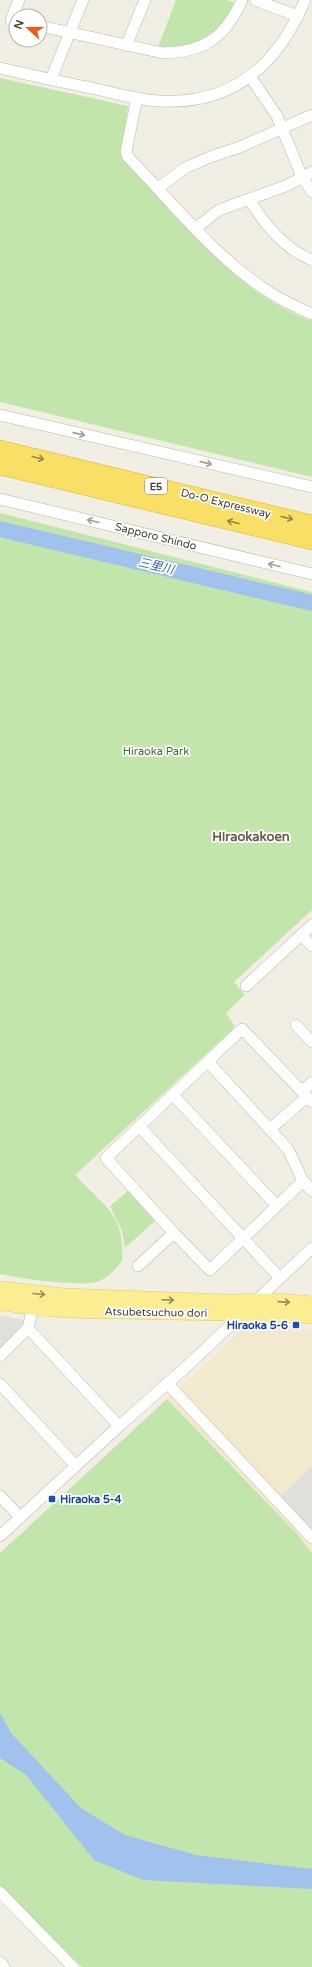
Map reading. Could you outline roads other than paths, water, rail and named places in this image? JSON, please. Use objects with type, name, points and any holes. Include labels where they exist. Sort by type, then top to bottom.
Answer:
[{"type":"highway","name":"Do-O Expressway","points":[[0,449],[312,524]]},
{"type":"highway","name":"Do-O Expressway","points":[[0,466],[312,541]]},
{"type":"main road","name":"Atsubetsuchuo dori","points":[[0,1289],[71,1296],[312,1304]]},
{"type":"main road","name":"Atsubetsuchuo dori","points":[[0,1302],[33,1307],[99,1311],[244,1312],[312,1316]]},
{"type":"street","points":[[51,79],[83,0]]},
{"type":"street","points":[[126,46],[145,0]]},
{"type":"street","points":[[48,28],[163,54],[183,53],[201,47],[219,36],[236,14],[242,0]]},
{"type":"street","points":[[255,0],[298,16]]},
{"type":"street","points":[[0,68],[161,102],[193,100],[222,93],[251,78],[275,53],[298,16],[305,0]]},
{"type":"street","points":[[251,78],[277,116],[302,177],[312,192]]},
{"type":"street","points":[[137,98],[126,151],[128,157],[220,253],[255,282],[287,303],[312,314]]},
{"type":"street","points":[[158,188],[185,168],[210,157],[240,147],[312,115]]},
{"type":"street","points":[[196,228],[219,210],[288,185],[312,172]]},
{"type":"street","points":[[250,199],[259,217],[278,238],[306,258],[312,260]]},
{"type":"street","points":[[0,415],[312,487]]},
{"type":"street","name":"Sapporo Shindo","points":[[0,499],[312,574]]},
{"type":"street","points":[[246,986],[312,925]]},
{"type":"street","points":[[301,935],[312,946]]},
{"type":"street","points":[[296,1025],[312,1042]]},
{"type":"street","points":[[303,1181],[210,1270],[174,1233],[106,1158],[242,1030],[307,1097]]},
{"type":"street","points":[[208,1062],[271,1128],[288,1149],[303,1181],[312,1191]]},
{"type":"street","points":[[271,1128],[307,1097],[312,1082]]},
{"type":"street","points":[[173,1095],[277,1206]]},
{"type":"street","points":[[139,1126],[279,1277]]},
{"type":"street","points":[[138,1266],[174,1233]]},
{"type":"street","points":[[0,1536],[244,1312],[279,1277],[311,1250]]},
{"type":"street","points":[[0,1356],[28,1328],[33,1307]]},
{"type":"street","points":[[28,1328],[119,1426]]},
{"type":"street","points":[[167,1383],[312,1538]]},
{"type":"street","points":[[0,1384],[76,1466]]},
{"type":"street","points":[[0,1496],[20,1517]]},
{"type":"street","points":[[0,1892],[73,1967]]},
{"type":"street","points":[[0,1962],[4,1967]]},
{"type":"water","points":[[0,1713],[11,1733],[81,1808],[125,1835],[196,1855],[312,1869],[312,1889],[143,1880],[94,1860],[26,1775],[0,1758]]},
{"type":"waterway","name":"三里川","points":[[0,529],[312,603]]},
{"type":"place","name":"Hiraoka 5-6","points":[[296,1325]]},
{"type":"place","name":"Hiraoka 5-4","points":[[52,1499]]},
{"type":"district","name":"Hiraokakoen","points":[[251,836]]},
{"type":"park label","name":"Hiraoka Park","points":[[156,751]]}]
